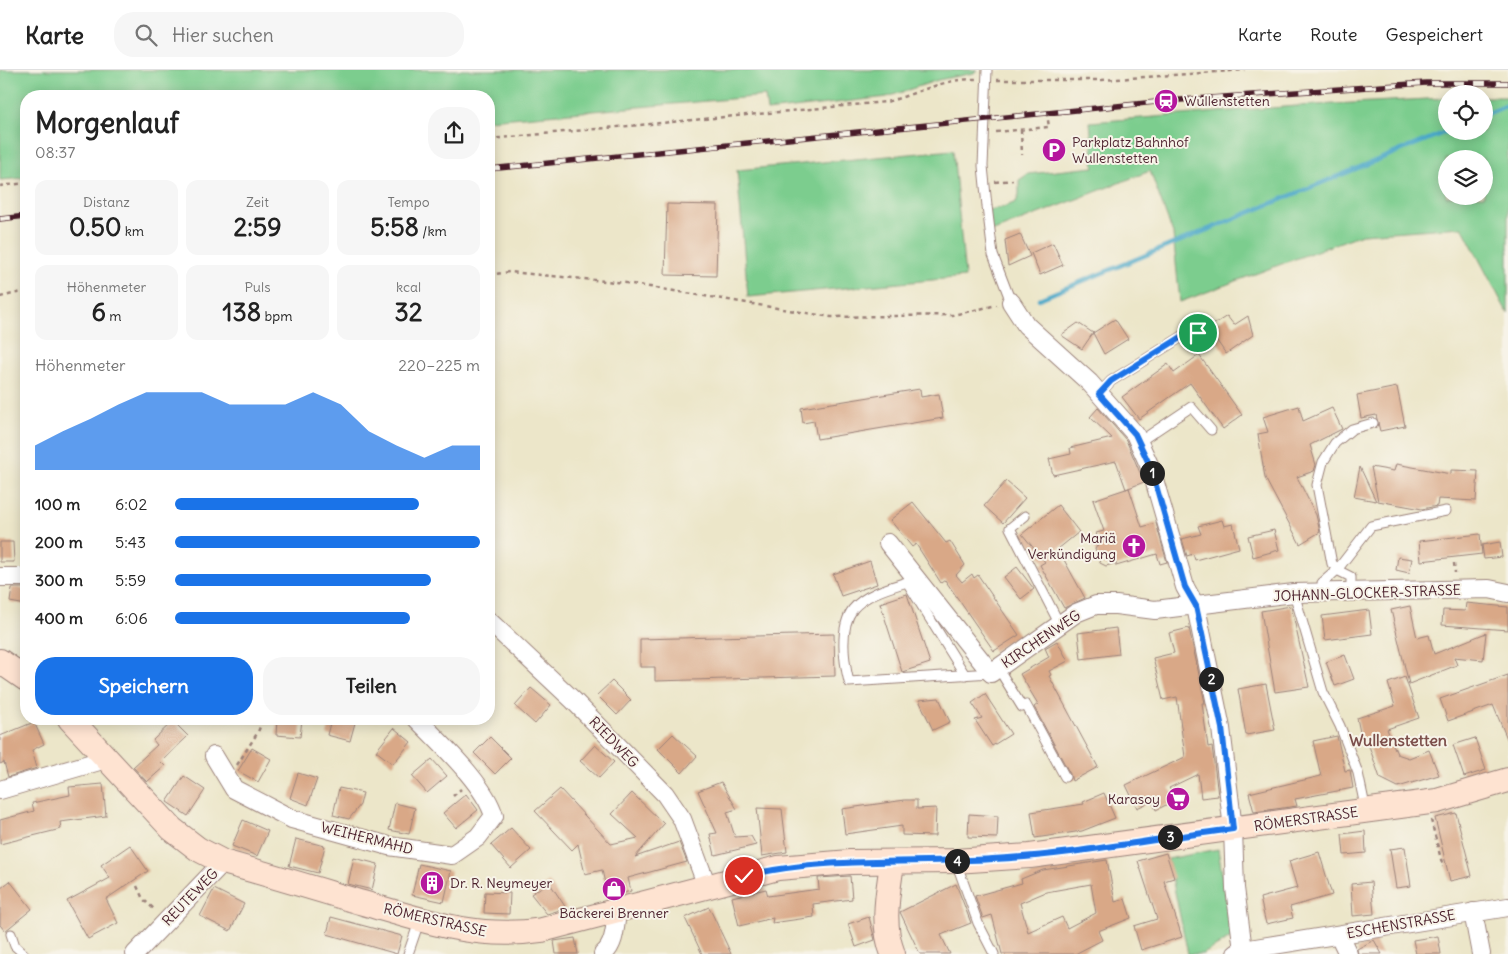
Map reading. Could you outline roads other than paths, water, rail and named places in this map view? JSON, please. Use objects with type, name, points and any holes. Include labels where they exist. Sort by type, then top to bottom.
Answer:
[{"type":"main road","points":[[0,660],[20,675]]},
{"type":"main road","name":"RÖMERSTRASSE","points":[[75,725],[172,829],[198,849],[223,862],[420,919],[483,934],[514,935],[617,912],[778,868],[850,862],[955,861],[1030,856],[1426,802],[1495,786],[1508,780]]},
{"type":"main road","points":[[892,862],[886,915],[888,937],[893,954]]},
{"type":"street","points":[[1011,302],[1026,325],[1099,394],[1135,434],[1151,468],[1185,587],[1196,606],[1222,728],[1233,829],[1240,952]]},
{"type":"street","name":"KIRCHENWEG","points":[[888,543],[911,580],[994,670],[1076,612],[1096,605],[1116,605],[1156,610],[1196,606]]},
{"type":"street","points":[[0,577],[20,577]]},
{"type":"street","points":[[1489,589],[1508,579]]},
{"type":"street","name":"JOHANN-GLOCKER-STRASSE","points":[[1196,606],[1294,593],[1489,589],[1508,593]]},
{"type":"street","name":"RIEDWEG","points":[[495,627],[573,700],[665,794],[682,819],[707,886]]},
{"type":"street","name":"WEIHERMAHD","points":[[214,756],[234,789],[292,819],[389,846],[452,855],[478,837],[494,816],[490,803],[453,757],[422,725]]},
{"type":"street","points":[[0,790],[106,759]]},
{"type":"street","name":"REUTEWEG","points":[[136,954],[223,862]]},
{"type":"street","name":"ESCHENSTRASSE","points":[[1240,952],[1508,907]]},
{"type":"street","points":[[608,953],[614,935],[617,912]]},
{"type":"street","points":[[1473,912],[1481,954]]},
{"type":"street","points":[[1339,935],[1348,954]]},
{"type":"lane","points":[[987,75],[984,133],[985,182],[993,255],[1011,302]]},
{"type":"lane","points":[[1099,394],[1111,381],[1183,336],[1198,333]]},
{"type":"lane","points":[[1139,442],[1191,407],[1211,430]]},
{"type":"lane","points":[[1351,592],[1351,577],[1332,564],[1317,485],[1323,462],[1335,443],[1352,429],[1373,423]]},
{"type":"lane","points":[[1322,592],[1322,583],[1338,569],[1371,526],[1446,511]]},
{"type":"lane","points":[[1025,516],[1010,528],[1060,625]]},
{"type":"lane","points":[[965,674],[911,580],[873,594],[853,610],[846,626],[845,665],[849,682],[965,674],[994,670],[1022,707],[1026,705],[1065,777]]},
{"type":"lane","points":[[1294,593],[1324,692],[1340,726],[1358,773],[1366,811]]},
{"type":"lane","points":[[955,861],[978,923],[994,954]]},
{"type":"lane","points":[[408,954],[420,919]]},
{"type":"lane","points":[[11,934],[15,946],[24,954]]},
{"type":"waterway","points":[[1493,111],[1508,105]]},
{"type":"waterway","points":[[1039,299],[1438,135]]},
{"type":"railway","points":[[495,168],[1166,101],[1426,83],[1508,83]]},
{"type":"railway","points":[[0,219],[20,217]]},
{"type":"place","name":"Wullenstetten","points":[[1166,101]]},
{"type":"place","name":"Parkplatz Bahnhof Wullenstetten","points":[[1054,150]]},
{"type":"place","name":"Mariä Verkündigung","points":[[1134,546]]},
{"type":"place","name":"Karasoy","points":[[1178,799]]},
{"type":"place","name":"Dr. R. Neymeyer","points":[[432,883]]},
{"type":"place","name":"Bäckerei Brenner","points":[[614,889]]},
{"type":"district","name":"Wullenstetten","points":[[1398,740]]}]
